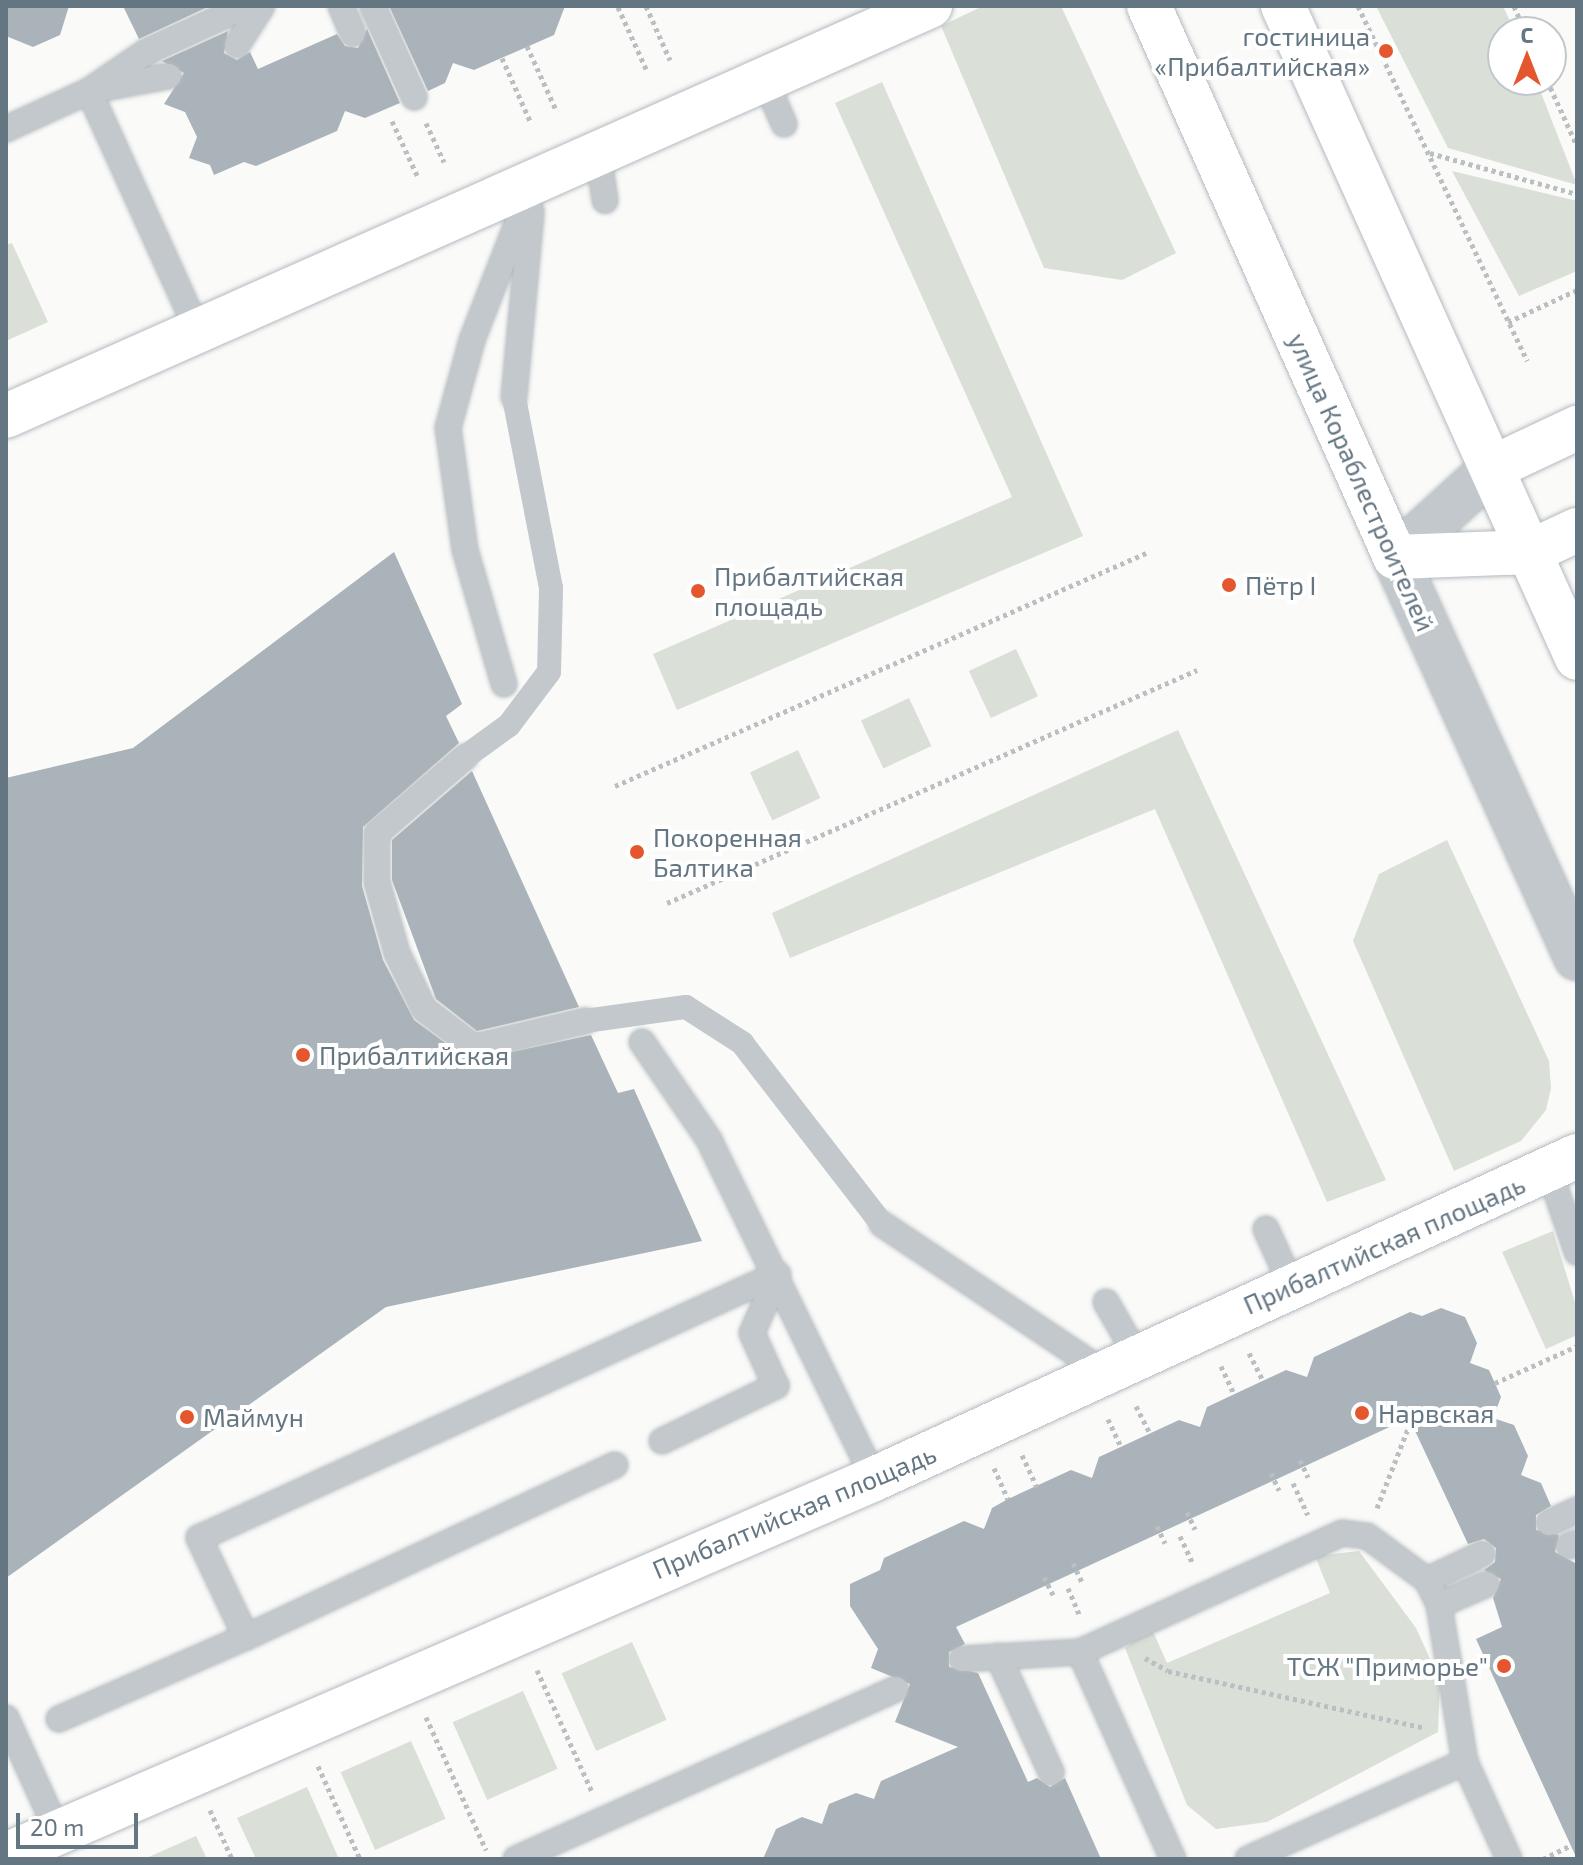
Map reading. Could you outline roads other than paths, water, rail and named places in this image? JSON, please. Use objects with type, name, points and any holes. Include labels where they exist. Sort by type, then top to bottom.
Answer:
[{"type":"street","points":[[6,416],[930,6]]},
{"type":"street","name":"улица Кораблестроителей","points":[[1149,6],[1577,958]]},
{"type":"street","points":[[1283,6],[1494,467],[1577,658]]},
{"type":"street","points":[[1395,557],[1494,467],[1577,428]]},
{"type":"street","points":[[1395,557],[1530,552],[1577,530]]},
{"type":"street","name":"Прибалтийская площадь","points":[[6,1855],[874,1479],[1120,1385],[1291,1284],[1563,1163]]},
{"type":"lane","points":[[6,129],[89,91],[146,52],[246,6]]},
{"type":"lane","points":[[237,45],[262,6]]},
{"type":"lane","points":[[341,6],[353,34]]},
{"type":"lane","points":[[373,6],[414,97]]},
{"type":"lane","points":[[89,91],[169,76]]},
{"type":"lane","points":[[765,80],[784,124]]},
{"type":"lane","points":[[89,91],[198,331]]},
{"type":"lane","points":[[598,154],[605,200]]},
{"type":"lane","points":[[534,181],[514,397],[551,588],[549,672],[509,725],[465,757],[377,833],[377,882],[397,953],[424,1009],[474,1047],[585,1021],[686,1007],[742,1043],[882,1224],[1120,1385]]},
{"type":"lane","points":[[504,684],[465,550],[448,428],[472,340],[534,181]]},
{"type":"lane","points":[[472,340],[523,295]]},
{"type":"lane","points":[[642,1042],[709,1140],[778,1274],[874,1479]]},
{"type":"lane","points":[[1563,1163],[1577,1252]]},
{"type":"lane","points":[[1266,1229],[1291,1284]]},
{"type":"lane","points":[[662,1441],[776,1386],[752,1333],[778,1274]]},
{"type":"lane","points":[[246,1637],[199,1538],[778,1274]]},
{"type":"lane","points":[[1106,1302],[1120,1385]]},
{"type":"lane","points":[[59,1719],[246,1637],[615,1465]]},
{"type":"lane","points":[[1549,1523],[1577,1510]]},
{"type":"lane","points":[[962,1659],[1087,1648],[1319,1538],[1367,1536],[1427,1580],[1439,1605],[1465,1762],[1509,1859]]},
{"type":"lane","points":[[1427,1580],[1482,1554]]},
{"type":"lane","points":[[1439,1605],[1487,1584]]},
{"type":"lane","points":[[1087,1648],[1173,1859]]},
{"type":"lane","points":[[998,1656],[1051,1772]]},
{"type":"lane","points":[[516,1859],[896,1689]]},
{"type":"lane","points":[[9,1732],[58,1832]]},
{"type":"lane","points":[[1248,1859],[1465,1762]]},
{"type":"place","name":"гостиница «Прибалтийская»","points":[[1386,51]]},
{"type":"place","name":"Пётр I","points":[[1229,585]]},
{"type":"place","name":"Прибалтийская площадь","points":[[698,591]]},
{"type":"place","name":"Покоренная Балтика","points":[[637,852]]},
{"type":"place","name":"Прибалтийская","points":[[303,1055]]},
{"type":"place","name":"Нарвская","points":[[1362,1413]]},
{"type":"place","name":"Маймун","points":[[187,1417]]},
{"type":"place","name":"ТСЖ \"Приморье\"","points":[[1504,1666]]}]
